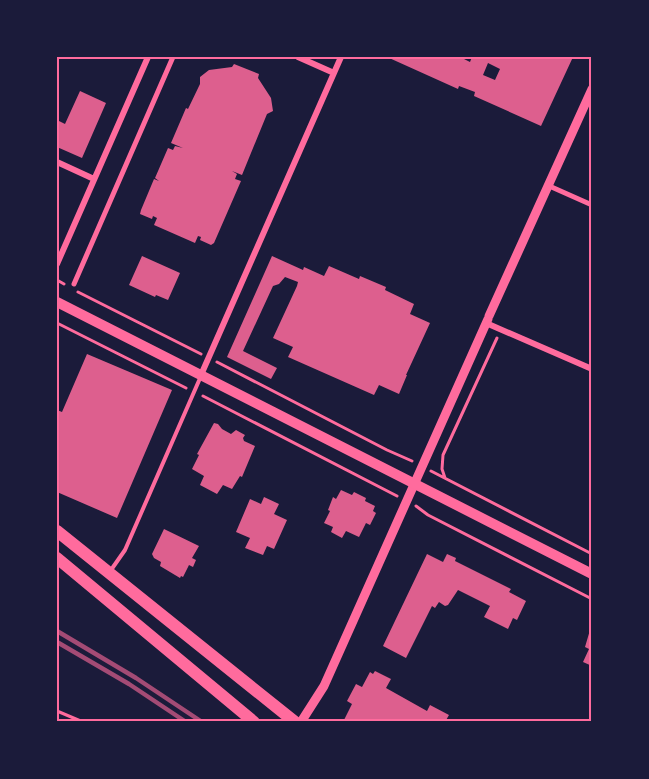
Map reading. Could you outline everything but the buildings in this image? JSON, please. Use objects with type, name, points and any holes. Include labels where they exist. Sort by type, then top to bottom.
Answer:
[{"type":"main road","points":[[57,302],[592,574]]},
{"type":"main road","points":[[57,531],[295,722]]},
{"type":"main road","points":[[57,558],[254,722]]},
{"type":"street","points":[[57,264],[147,57]]},
{"type":"street","points":[[73,286],[173,57]]},
{"type":"street","points":[[298,57],[334,73]]},
{"type":"street","points":[[201,375],[341,57]]},
{"type":"street","points":[[301,722],[324,686],[592,89]]},
{"type":"street","points":[[57,162],[94,179]]},
{"type":"street","points":[[547,185],[592,205]]},
{"type":"street","points":[[488,319],[503,331],[592,369]]},
{"type":"lane","points":[[109,572],[125,550],[201,375]]},
{"type":"path","points":[[57,280],[66,285]]},
{"type":"path","points":[[73,286],[202,354]]},
{"type":"path","points":[[57,322],[408,501],[428,515],[592,599]]},
{"type":"path","points":[[503,331],[494,342],[442,455],[443,478],[592,554]]},
{"type":"path","points":[[217,362],[406,458]]},
{"type":"path","points":[[57,711],[83,722]]},
{"type":"railway","points":[[57,631],[136,678],[202,722]]},
{"type":"railway","points":[[57,642],[129,684],[186,722]]}]
